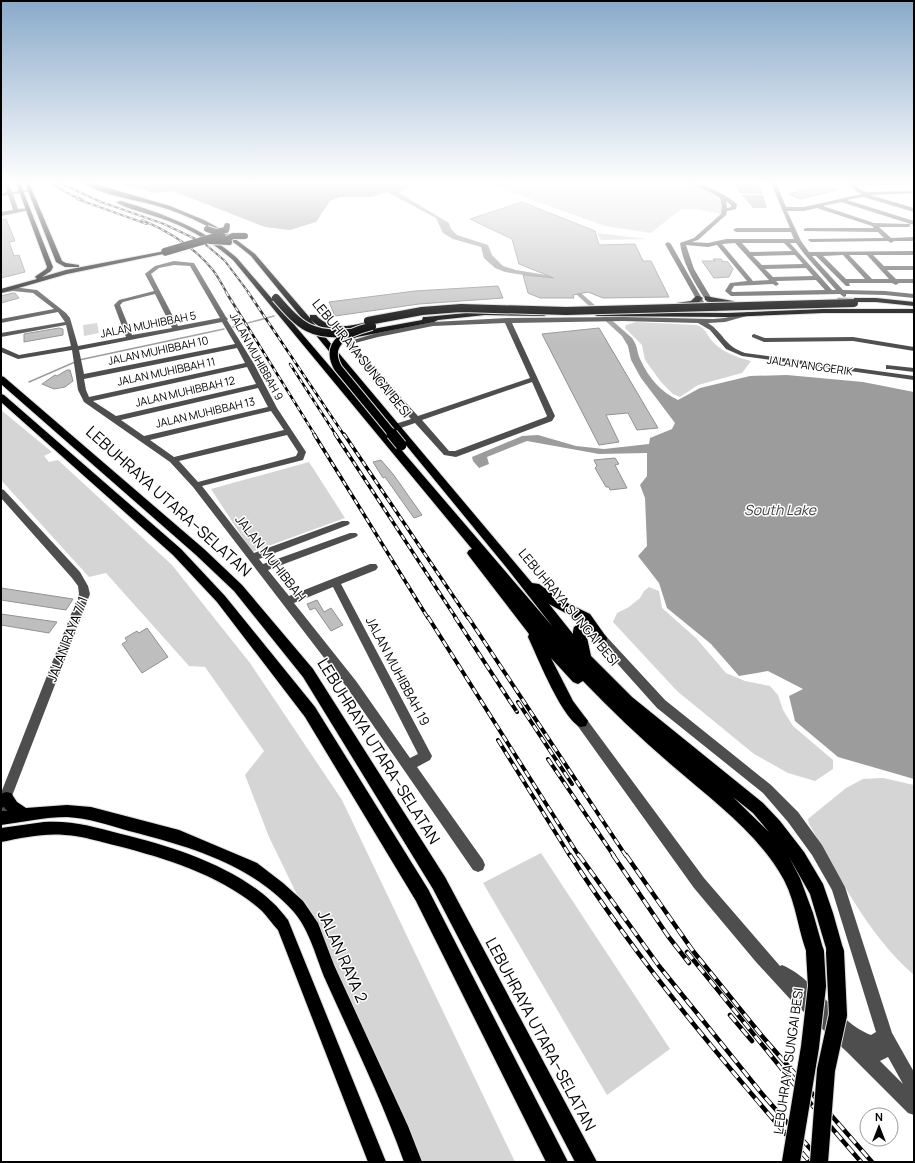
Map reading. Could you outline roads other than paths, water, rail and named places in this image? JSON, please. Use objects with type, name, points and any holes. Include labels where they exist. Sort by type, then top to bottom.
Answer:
[{"type":"highway","name":"LEBUHRAYA SUNGAI BESI","points":[[208,237],[235,259],[431,489],[576,665],[613,704],[746,820],[770,845],[789,874],[801,901],[815,952],[817,986],[810,1047],[791,1162]]},
{"type":"highway","points":[[229,237],[227,239],[229,242]]},
{"type":"highway","name":"LEBUHRAYA SUNGAI BESI","points":[[231,237],[253,255],[285,291],[395,427],[513,568],[588,662],[627,701],[758,808],[777,828],[794,850],[816,889],[835,952],[838,1015],[826,1070],[819,1162]]},
{"type":"highway","points":[[207,240],[229,242],[246,256],[261,272],[309,330],[327,361],[344,382],[347,391]]},
{"type":"highway","points":[[235,259],[246,264],[297,323],[304,327],[321,332],[348,333],[426,318],[465,314],[510,317]]},
{"type":"highway","points":[[261,272],[268,285],[276,295],[276,298]]},
{"type":"highway","points":[[281,276],[285,291]]},
{"type":"highway","points":[[298,296],[320,325],[340,328],[445,311],[585,314],[621,317],[914,310]]},
{"type":"highway","points":[[621,317],[702,305],[710,301],[730,306],[914,310]]},
{"type":"highway","points":[[344,364],[339,348],[344,341],[351,336],[434,320],[585,314],[612,306],[682,308],[693,302],[716,311],[730,306],[851,302]]},
{"type":"highway","points":[[448,510],[446,500],[334,361],[334,348],[343,338],[365,327],[428,316],[476,312],[566,311],[851,302],[914,304]]},
{"type":"highway","points":[[311,313],[322,322],[336,325],[451,308],[566,311]]},
{"type":"highway","name":"LEBUHRAYA UTARA–SELATAN","points":[[1,379],[238,588],[308,673],[438,883],[586,1162]]},
{"type":"highway","points":[[1,397],[177,552],[221,599],[310,712],[422,895],[557,1162]]},
{"type":"highway","points":[[431,489],[434,500],[528,624],[579,679],[613,704]]},
{"type":"highway","points":[[513,568],[547,597],[586,618],[601,638]]},
{"type":"highway","points":[[528,624],[568,705],[581,721]]},
{"type":"highway","points":[[588,662],[578,634],[580,629],[588,627],[601,638]]},
{"type":"highway","points":[[579,679],[570,675],[561,677],[560,684],[581,721]]},
{"type":"main road","points":[[41,237],[62,265],[73,266],[93,264],[164,252]]},
{"type":"main road","points":[[34,279],[50,268],[44,237]]},
{"type":"main road","points":[[1,291],[77,270],[164,252],[218,237]]},
{"type":"main road","points":[[1,288],[93,264]]},
{"type":"main road","points":[[2,803],[26,814]]},
{"type":"main road","name":"JALAN RAYA 2","points":[[1,818],[26,814],[67,811],[90,814],[179,837],[252,868],[278,888],[298,906],[314,928],[328,968],[402,1132],[413,1162]]},
{"type":"main road","points":[[1,835],[34,829],[59,828],[83,831],[151,848],[200,866],[243,889],[264,904],[283,925],[377,1162]]},
{"type":"street","points":[[668,244],[676,246],[698,237]]},
{"type":"street","points":[[797,237],[806,252],[851,302]]},
{"type":"street","points":[[668,244],[667,241],[674,239],[683,243],[708,245],[718,242],[737,241],[798,241]]},
{"type":"street","points":[[889,239],[902,252]]},
{"type":"street","points":[[811,240],[914,239]]},
{"type":"street","points":[[737,241],[784,293]]},
{"type":"street","points":[[786,241],[830,292]]},
{"type":"street","points":[[718,242],[751,282]]},
{"type":"street","points":[[683,243],[683,251],[716,311]]},
{"type":"street","points":[[668,244],[702,305]]},
{"type":"street","points":[[806,252],[818,254],[844,254],[902,252]]},
{"type":"street","points":[[806,252],[914,253]]},
{"type":"street","points":[[749,254],[796,253]]},
{"type":"street","points":[[868,253],[907,295]]},
{"type":"street","points":[[818,254],[855,292]]},
{"type":"street","points":[[844,254],[870,281]]},
{"type":"street","name":"JALAN MUHIBBAH 9","points":[[157,292],[148,274],[158,265],[183,263],[192,264],[206,290],[225,319],[273,408],[302,452],[300,458],[196,485]]},
{"type":"street","points":[[760,267],[807,266]]},
{"type":"street","points":[[882,268],[914,268]]},
{"type":"street","points":[[35,291],[39,282],[46,278]]},
{"type":"street","points":[[818,278],[732,284],[728,291],[731,294],[830,292],[850,287]]},
{"type":"street","points":[[689,280],[699,280]]},
{"type":"street","points":[[843,281],[914,281]]},
{"type":"street","points":[[1,291],[12,289],[35,291],[64,314],[69,323],[81,377],[82,390],[87,400]]},
{"type":"street","points":[[839,290],[914,296]]},
{"type":"street","points":[[130,338],[117,305],[121,301],[157,292],[176,329]]},
{"type":"street","points":[[1,321],[59,310]]},
{"type":"street","points":[[621,317],[713,321],[725,320],[748,314]]},
{"type":"street","points":[[510,317],[534,379],[551,416],[456,454],[450,455],[447,453],[350,346],[350,344],[377,335],[433,324],[510,317]]},
{"type":"street","name":"JALAN MUHIBBAH 5","points":[[1,349],[15,356],[29,356],[225,319]]},
{"type":"street","name":"JALAN ANGGERIK","points":[[699,321],[709,325],[724,344],[736,352],[744,355],[914,378]]},
{"type":"street","name":"JALAN ANGGERIK","points":[[713,321],[717,330],[716,332]]},
{"type":"street","points":[[1,334],[69,323]]},
{"type":"street","points":[[754,336],[764,340],[853,339],[914,349]]},
{"type":"street","name":"JALAN MUHIBBAH 10","points":[[81,377],[239,345]]},
{"type":"street","name":"JALAN MUHIBBAH 11","points":[[87,400],[250,364]]},
{"type":"street","points":[[889,367],[914,370]]},
{"type":"street","points":[[395,427],[534,379]]},
{"type":"street","name":"JALAN MUHIBBAH 12","points":[[114,419],[261,385]]},
{"type":"street","name":"JALAN MUHIBBAH","points":[[87,400],[173,460],[196,485],[352,685],[478,865]]},
{"type":"street","name":"JALAN MUHIBBAH 13","points":[[143,439],[273,408]]},
{"type":"street","points":[[173,460],[288,432]]},
{"type":"street","name":"JALAN RAYA 7/1","points":[[1,492],[76,575],[83,584],[85,591],[84,597],[2,803]]},
{"type":"street","points":[[253,557],[345,523]]},
{"type":"street","points":[[262,568],[353,535]]},
{"type":"street","points":[[287,601],[373,567]]},
{"type":"street","name":"JALAN MUHIBBAH 19","points":[[335,582],[426,756],[408,765]]},
{"type":"street","points":[[601,638],[661,704],[767,789],[793,817],[817,850],[838,887],[885,1036],[914,1088]]},
{"type":"street","points":[[581,721],[699,883],[761,957],[795,994],[853,1046],[914,1107]]},
{"type":"street","points":[[761,957],[802,988],[855,1037],[872,1043],[885,1036]]},
{"type":"street","points":[[853,1046],[876,1055],[884,1050],[885,1036]]},
{"type":"water","name":"South Lake","points":[[450,237],[464,237],[488,245],[492,255],[503,266],[516,270],[558,277],[581,293],[632,338],[636,345],[639,358],[652,379],[661,389],[678,400],[700,388],[750,376],[787,375],[863,382],[914,392],[914,779],[838,757],[795,721],[789,696],[803,689],[768,671],[739,676],[711,644],[667,608],[659,583],[638,556],[647,546],[645,498],[640,485],[647,476],[647,453],[599,454],[527,441],[487,457],[489,464],[479,468],[473,461],[472,457],[522,436],[538,435],[576,446],[604,449],[649,444],[650,438],[672,429],[675,423],[641,378],[631,360],[628,346],[622,336],[576,294],[530,276],[505,272],[495,268],[484,258],[481,247]]},
{"type":"waterway","points":[[233,327],[274,316]]},
{"type":"waterway","points":[[79,360],[224,329]]},
{"type":"waterway","points":[[29,382],[75,362]]},
{"type":"railway","points":[[175,237],[205,261],[227,293]]},
{"type":"railway","points":[[192,237],[204,243],[225,261],[249,293]]},
{"type":"railway","points":[[226,292],[315,435]]},
{"type":"railway","points":[[248,292],[344,435]]},
{"type":"railway","points":[[290,364],[336,435]]},
{"type":"railway","points":[[314,434],[428,618]]},
{"type":"railway","points":[[335,434],[456,618]]},
{"type":"railway","points":[[344,434],[468,618]]},
{"type":"railway","points":[[428,617],[579,856]]},
{"type":"railway","points":[[455,617],[517,712]]},
{"type":"railway","points":[[468,617],[626,856]]},
{"type":"railway","points":[[518,702],[572,784]]},
{"type":"railway","points":[[498,740],[570,856]]},
{"type":"railway","points":[[548,759],[614,856]]},
{"type":"railway","points":[[570,855],[625,935],[684,1013],[810,1162]]},
{"type":"railway","points":[[579,855],[659,966],[763,1095],[822,1162]]},
{"type":"railway","points":[[613,855],[668,936],[689,963]]},
{"type":"railway","points":[[626,855],[693,951],[762,1036],[872,1162]]},
{"type":"railway","points":[[687,952],[794,1084],[861,1162]]},
{"type":"railway","points":[[730,1015],[752,1041]]}]
